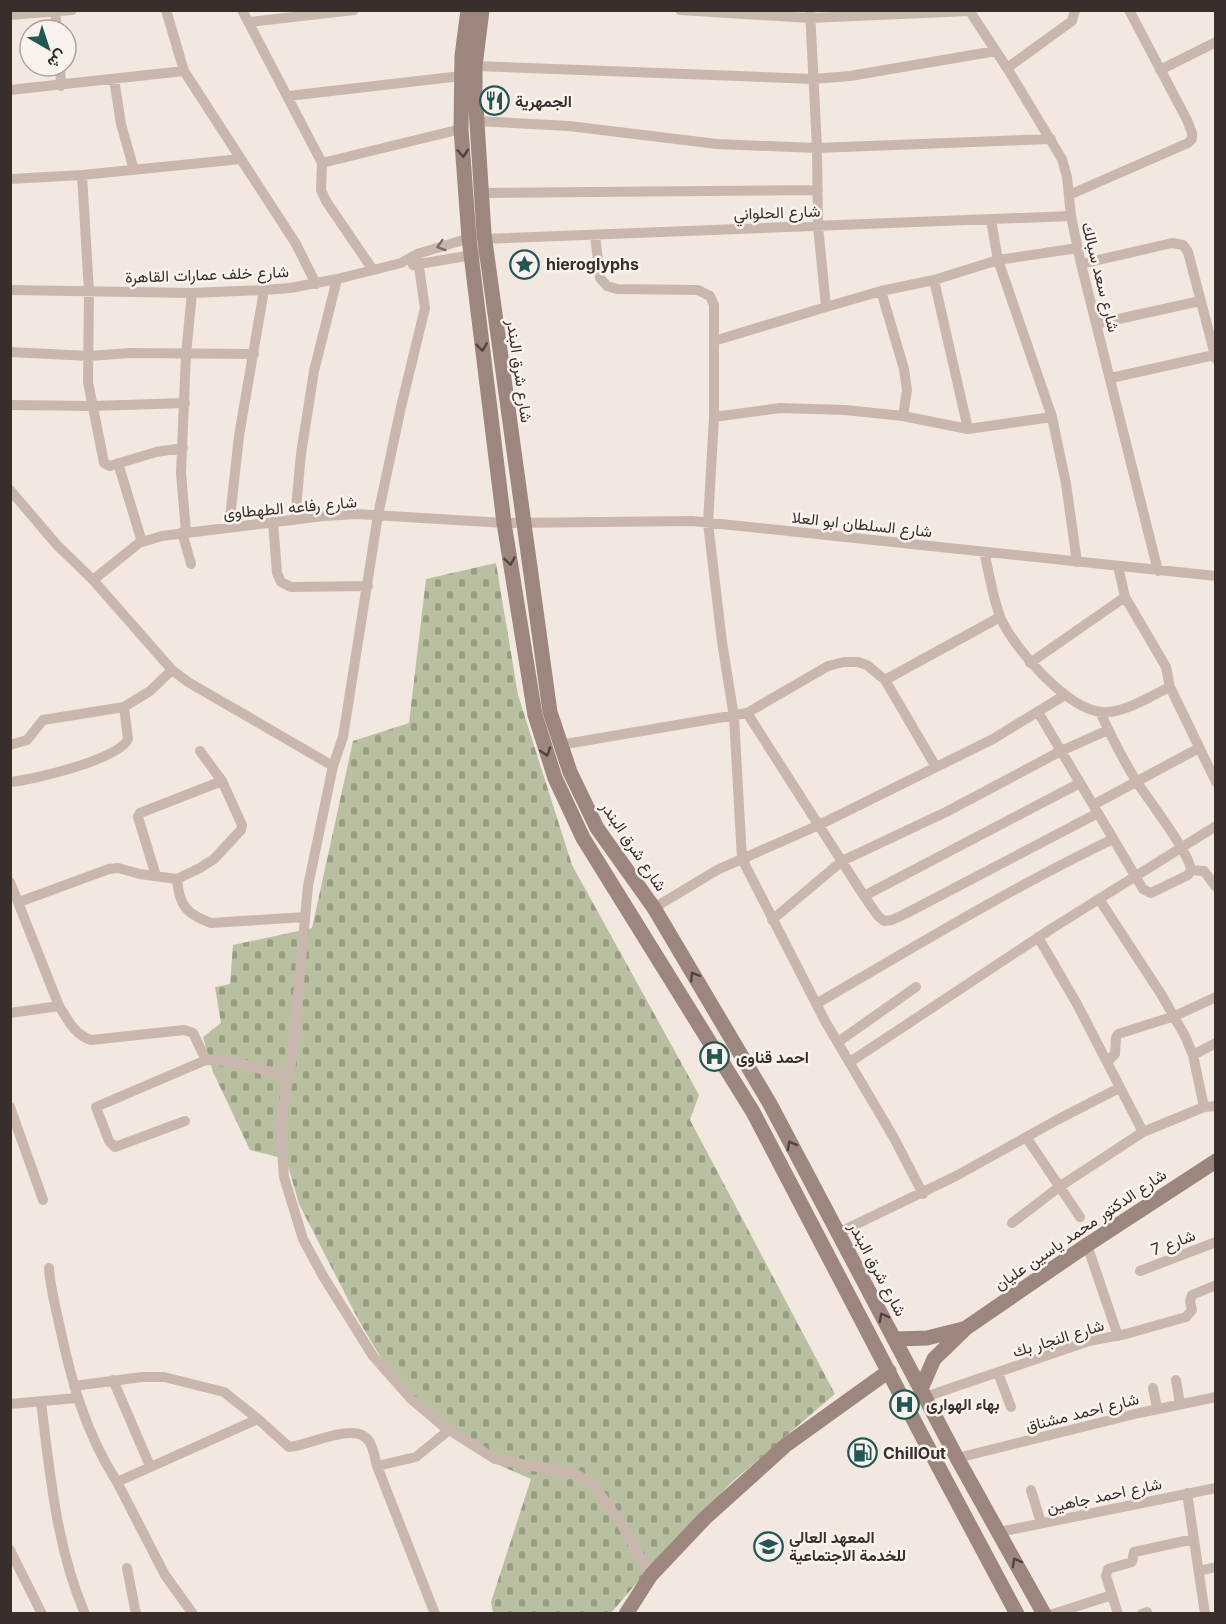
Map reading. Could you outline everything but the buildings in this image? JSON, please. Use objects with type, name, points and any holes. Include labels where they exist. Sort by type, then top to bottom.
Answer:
[{"type":"main road","name":"شارع شرق البندر","points":[[468,10],[461,76],[461,129],[481,241],[550,712],[560,745],[570,772],[597,828],[654,908],[770,1104],[957,1458],[1044,1614]]},
{"type":"main road","name":"شارع شرق البندر","points":[[482,10],[475,66],[481,241],[470,255],[504,523],[535,715],[544,747],[555,778],[578,828],[753,1112],[1017,1614]]},
{"type":"main road","points":[[621,897],[624,888],[637,883]]},
{"type":"main road","points":[[634,919],[644,917],[654,908]]},
{"type":"main road","name":"شارع الدكتور محمد ياسين عليان","points":[[923,1393],[934,1359],[966,1328],[1215,1161]]},
{"type":"main road","name":"شارع الدكتور محمد ياسين عليان","points":[[895,1339],[927,1338],[966,1328]]},
{"type":"main road","points":[[626,1614],[651,1575],[705,1518],[782,1448],[889,1371]]},
{"type":"street","points":[[10,15],[72,10]]},
{"type":"street","points":[[166,10],[184,71],[296,244],[316,284]]},
{"type":"street","points":[[242,10],[322,163],[321,190],[326,201],[373,270]]},
{"type":"street","points":[[249,22],[354,10]]},
{"type":"street","points":[[680,10],[810,14],[969,11]]},
{"type":"street","points":[[1007,68],[1072,21],[1075,10]]},
{"type":"street","points":[[1069,195],[1188,143],[1192,139],[1187,120],[1129,10]]},
{"type":"street","name":"شارع سعد سبالك","points":[[969,11],[1052,139],[1062,159],[1081,264],[1158,571]]},
{"type":"street","points":[[810,14],[817,148],[818,226],[826,307]]},
{"type":"street","points":[[1160,70],[1215,42]]},
{"type":"street","points":[[475,66],[813,79],[850,76],[996,51]]},
{"type":"street","points":[[10,90],[184,71]]},
{"type":"street","points":[[288,96],[461,76]]},
{"type":"street","points":[[61,78],[61,86]]},
{"type":"street","points":[[114,79],[122,124],[134,170]]},
{"type":"street","points":[[477,121],[569,126],[717,144],[817,148],[1052,139]]},
{"type":"street","points":[[322,163],[461,129]]},
{"type":"street","points":[[10,179],[82,175],[241,159]]},
{"type":"street","points":[[82,175],[88,292],[88,382],[104,463],[110,466],[156,452],[183,448]]},
{"type":"street","points":[[481,193],[818,190]]},
{"type":"street","name":"شارع الحلواني","points":[[481,241],[1071,216]]},
{"type":"street","points":[[991,220],[998,260],[1052,417],[1066,484],[1077,562]]},
{"type":"street","points":[[595,235],[600,278],[607,286],[616,289],[698,290],[710,296],[714,305],[714,417],[708,523],[722,642],[734,717],[742,859],[816,1004],[894,1138],[922,1194]]},
{"type":"street","name":"شارع خلف عمارات القاهرة","points":[[10,290],[192,293],[264,291],[316,284],[401,263],[417,254],[481,241]]},
{"type":"street","points":[[1081,264],[1172,243],[1180,243],[1188,252],[1215,357],[1111,378]]},
{"type":"street","points":[[714,341],[881,291],[934,280],[998,260],[1078,248]]},
{"type":"street","points":[[417,254],[425,308],[378,515],[343,737],[333,766],[308,886],[289,1079],[280,1124],[284,1177],[303,1239],[323,1276],[373,1356],[411,1399],[449,1430],[495,1459],[576,1474],[592,1483],[620,1522],[651,1575]]},
{"type":"street","name":"شارع خلف عمارات القاهرة","points":[[401,263],[419,266],[470,255]]},
{"type":"street","points":[[295,519],[301,454],[314,371],[337,279]]},
{"type":"street","points":[[934,280],[968,429]]},
{"type":"street","points":[[229,527],[239,436],[264,291]]},
{"type":"street","points":[[881,291],[904,369],[907,390],[903,416]]},
{"type":"street","points":[[191,564],[184,532],[181,473],[186,354],[192,293]]},
{"type":"street","points":[[1096,324],[1200,301]]},
{"type":"street","points":[[10,352],[88,356],[130,353],[254,354]]},
{"type":"street","points":[[10,405],[92,406],[185,403]]},
{"type":"street","points":[[714,417],[780,408],[845,410],[903,416],[968,429],[1052,417]]},
{"type":"street","points":[[118,463],[142,542]]},
{"type":"street","points":[[11,490],[172,670],[188,682],[333,766]]},
{"type":"street","name":"شارع رفاعه الطهطاوى","points":[[93,580],[142,542],[184,532],[335,515],[378,515],[504,523]]},
{"type":"street","name":"شارع السلطان ابو العلا","points":[[504,523],[692,521],[1215,576]]},
{"type":"street","points":[[273,522],[277,573],[281,582],[291,587],[368,586]]},
{"type":"street","points":[[984,552],[1000,617],[1030,663],[1065,695],[1100,712],[1117,710],[1170,687]]},
{"type":"street","points":[[1118,566],[1125,597],[1166,667],[1170,687],[1215,782]]},
{"type":"street","points":[[1030,663],[1125,597]]},
{"type":"street","points":[[885,680],[1000,617]]},
{"type":"street","points":[[560,745],[734,717],[747,713],[812,674],[836,663],[858,662],[876,671],[885,680],[936,767]]},
{"type":"street","points":[[10,745],[27,740],[43,720],[124,706],[150,691],[172,670]]},
{"type":"street","points":[[654,908],[717,870],[819,825],[993,739],[1065,695]]},
{"type":"street","points":[[10,782],[55,773],[88,763],[123,747],[128,739],[124,706]]},
{"type":"street","points":[[1038,712],[1143,889],[1151,893],[1188,875],[1191,870],[1190,864],[1136,780],[1100,712]]},
{"type":"street","points":[[747,713],[864,896],[884,921],[892,920],[1096,809],[1136,780],[1199,748]]},
{"type":"street","points":[[772,920],[842,861],[955,808],[1061,751],[1108,729]]},
{"type":"street","points":[[19,903],[109,869],[127,869],[177,879],[214,859],[242,830],[240,819],[222,781],[200,751]]},
{"type":"street","points":[[156,876],[138,818],[140,813],[222,781]]},
{"type":"street","points":[[864,896],[1080,783]]},
{"type":"street","points":[[849,1062],[1038,937],[1215,826]]},
{"type":"street","points":[[816,1004],[970,913],[1046,871],[1113,839]]},
{"type":"street","points":[[1191,870],[1204,872],[1215,887]]},
{"type":"street","points":[[177,879],[178,897],[182,903],[201,919],[211,923],[306,917]]},
{"type":"street","points":[[10,882],[59,1006],[72,1026],[84,1038],[91,1040],[184,1030],[193,1033],[198,1039],[206,1060]]},
{"type":"street","points":[[1012,1223],[1059,1187],[1143,1132],[1210,1107],[1193,1055],[1175,1016],[1099,899]]},
{"type":"street","points":[[1038,937],[1143,1132]]},
{"type":"street","points":[[838,1042],[916,987]]},
{"type":"street","points":[[1107,1062],[1115,1054],[1118,1034],[1175,1016],[1215,997]]},
{"type":"street","points":[[10,1013],[59,1006]]},
{"type":"street","points":[[1193,1055],[1215,1043]]},
{"type":"street","points":[[185,1121],[115,1148],[109,1141],[96,1107],[206,1060],[224,1060],[264,1069],[289,1079]]},
{"type":"street","points":[[838,1233],[922,1194],[1119,1088]]},
{"type":"street","points":[[12,1114],[43,1200]]},
{"type":"street","points":[[1026,1137],[1080,1217]]},
{"type":"street","name":"شارع 7","points":[[1140,1271],[1215,1242]]},
{"type":"street","points":[[1088,1245],[1118,1336]]},
{"type":"street","points":[[49,1268],[77,1398],[91,1435],[165,1575],[193,1614]]},
{"type":"street","name":"شارع النجار بك","points":[[923,1393],[998,1373],[1095,1339],[1118,1336],[1189,1316],[1192,1310],[1190,1301],[1192,1295],[1215,1285]]},
{"type":"street","points":[[998,1373],[1011,1407]]},
{"type":"street","points":[[74,1386],[113,1380],[164,1377],[224,1392],[289,1447],[348,1432],[357,1432],[366,1437],[435,1614]]},
{"type":"street","points":[[113,1380],[150,1466]]},
{"type":"street","points":[[1176,1380],[1180,1404]]},
{"type":"street","points":[[1153,1388],[1157,1408]]},
{"type":"street","name":"شارع احمد مشناق","points":[[957,1458],[1157,1408],[1215,1397]]},
{"type":"street","points":[[10,1404],[77,1398]]},
{"type":"street","points":[[41,1402],[59,1534],[67,1566],[85,1614]]},
{"type":"street","points":[[117,1482],[258,1419]]},
{"type":"street","points":[[377,1466],[416,1457],[449,1430]]},
{"type":"street","name":"شارع احمد جاهين","points":[[999,1532],[1215,1488]]},
{"type":"street","points":[[1031,1490],[1041,1523]]},
{"type":"street","points":[[1187,1493],[1205,1614]]},
{"type":"street","points":[[1118,1614],[1106,1576],[1108,1569],[1131,1563],[1134,1552],[1194,1539]]},
{"type":"street","points":[[10,1550],[42,1614]]},
{"type":"street","points":[[127,1568],[136,1614]]},
{"type":"street","points":[[1199,1571],[1215,1568]]},
{"type":"street","points":[[1053,1614],[1113,1595]]},
{"type":"green space","points":[[496,563],[518,695],[572,865],[699,1095],[690,1120],[835,1394],[732,1482],[611,1613],[493,1613],[491,1602],[531,1479],[501,1466],[446,1432],[396,1383],[359,1321],[299,1204],[286,1159],[250,1150],[213,1072],[203,1037],[221,1023],[215,987],[230,984],[233,945],[312,928],[353,741],[409,723],[426,579]]},
{"type":"place","name":"الجمهرية","points":[[494,101]]},
{"type":"place","name":"hieroglyphs","points":[[525,264]]},
{"type":"place","name":"احمد قناوى","points":[[715,1057]]},
{"type":"place","name":"بهاء الهوارى","points":[[905,1404]]},
{"type":"place","name":"ChillOut","points":[[862,1453]]},
{"type":"place","name":"المعهد العالى للخدمة الاجتماعية","points":[[768,1546]]}]
